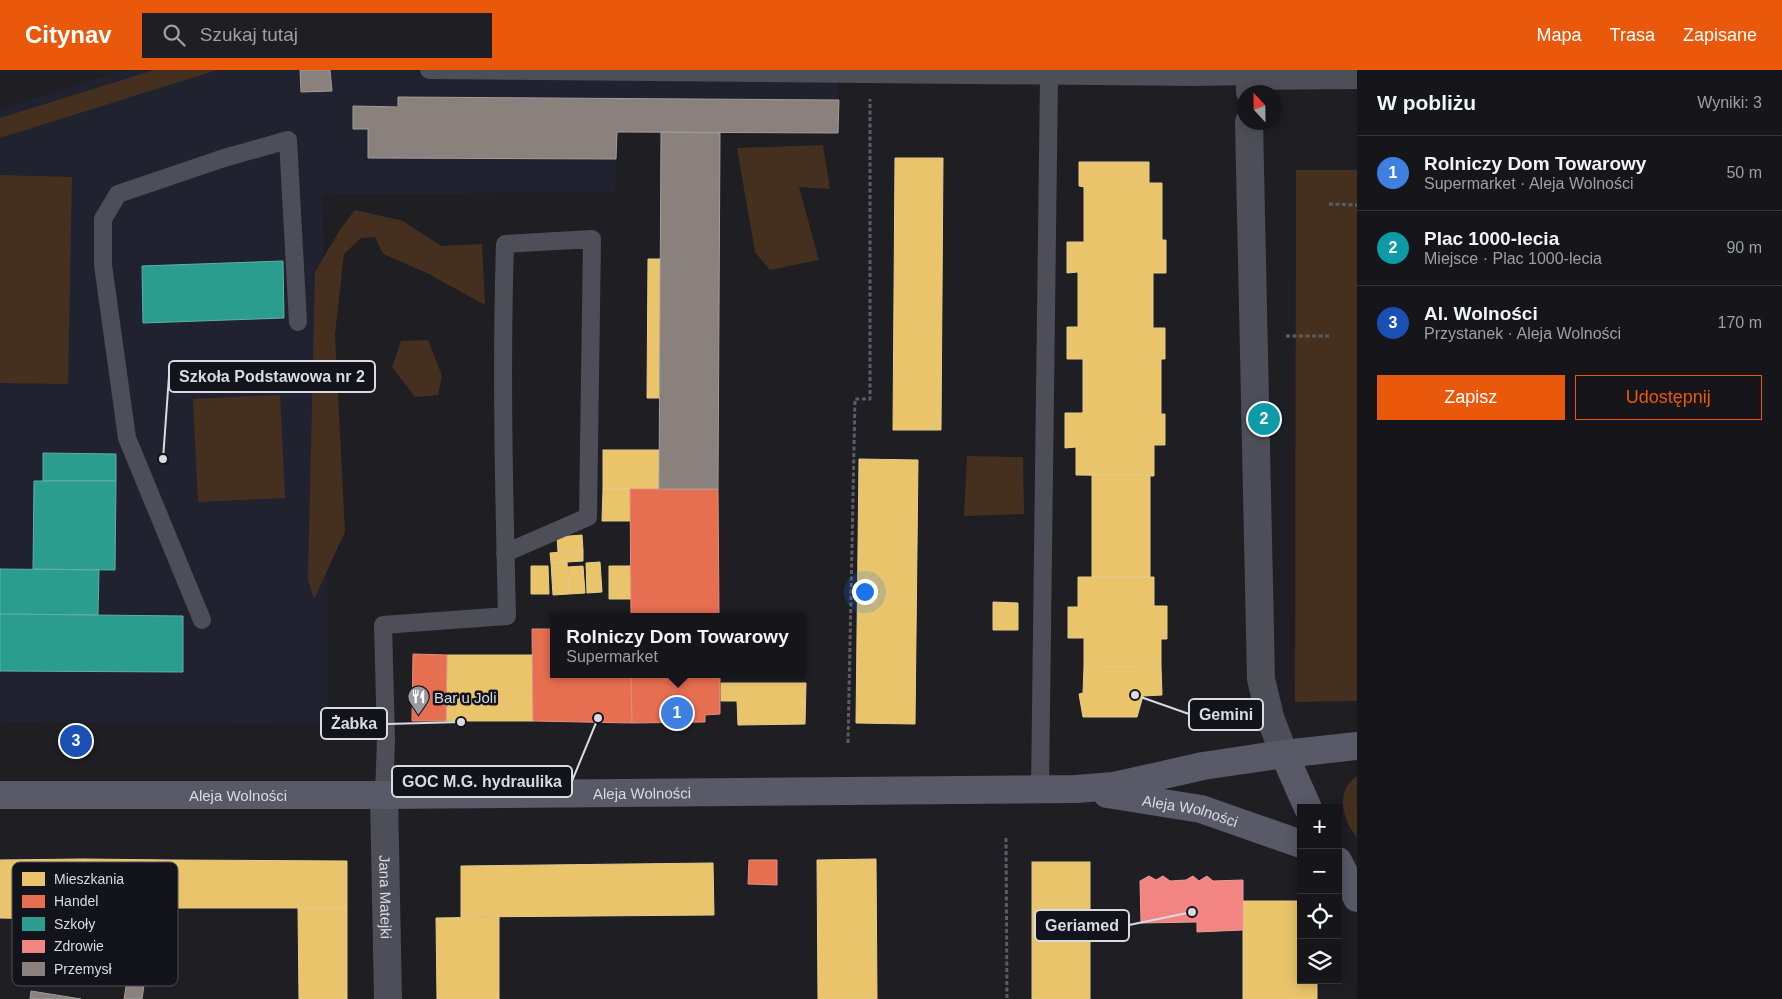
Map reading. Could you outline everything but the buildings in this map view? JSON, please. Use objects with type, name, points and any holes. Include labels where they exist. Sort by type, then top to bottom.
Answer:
[{"type":"street","points":[[1250,79],[1357,75]]},
{"type":"street","points":[[1249,130],[1261,679],[1270,716],[1284,754],[1306,804]]},
{"type":"street","name":"Aleja Wolności","points":[[0,794],[384,796],[1076,789],[1114,786],[1203,766],[1357,746]]},
{"type":"street","name":"Aleja Wolności","points":[[1076,789],[1201,809],[1297,843]]},
{"type":"street","name":"Jana Matejki","points":[[384,796],[388,999]]},
{"type":"street","points":[[1342,857],[1357,860]]},
{"type":"street","points":[[1342,869],[1357,898]]},
{"type":"lane","points":[[429,70],[875,73],[1250,79]]},
{"type":"lane","points":[[1040,789],[1049,76]]},
{"type":"lane","points":[[202,620],[127,438],[103,265],[103,219],[118,194],[224,158],[288,140],[298,322]]},
{"type":"lane","points":[[384,796],[386,739],[382,625],[506,616],[501,350],[505,244],[592,239],[588,517],[505,553]]},
{"type":"path","points":[[848,742],[855,399],[870,399],[875,73]]},
{"type":"path","points":[[1329,204],[1357,205]]},
{"type":"path","points":[[1286,336],[1329,336]]},
{"type":"path","points":[[1006,838],[1007,999]]},
{"type":"shaded area","points":[[124,70],[838,70],[838,133],[618,132],[615,192],[323,195],[329,724],[0,723],[0,109]]},
{"type":"shaded area","points":[[154,70],[217,70],[0,138],[0,118]]},
{"type":"shaded area","points":[[823,145],[830,189],[799,187],[819,260],[770,270],[755,252],[737,148]]},
{"type":"shaded area","points":[[1296,170],[1357,170],[1357,701],[1295,702]]},
{"type":"shaded area","points":[[0,175],[72,177],[68,384],[0,383]]},
{"type":"shaded area","points":[[355,210],[403,221],[441,246],[482,244],[485,305],[427,273],[383,254],[375,237],[361,238],[344,254],[335,334],[345,532],[314,599],[308,580],[315,272],[341,228]]},
{"type":"shaded area","points":[[428,340],[442,376],[438,395],[415,397],[392,367],[401,341]]},
{"type":"shaded area","points":[[280,395],[285,498],[198,502],[193,399]]},
{"type":"shaded area","points":[[967,456],[1023,457],[1024,514],[964,516]]},
{"type":"shaded area","points":[[1357,776],[1357,838],[1345,815],[1343,798],[1345,790]]},
{"type":"place","name":"Plac 1000-lecia","points":[[1264,419]]},
{"type":"place","name":"Szkoła Podstawowa nr 2","points":[[163,459]]},
{"type":"place","name":"Gemini","points":[[1135,695]]},
{"type":"place","name":"Rolniczy Dom Towarowy","points":[[677,713]]},
{"type":"place","name":"Bar u Joli","points":[[418,716]]},
{"type":"place","name":"GOC M.G. hydraulika","points":[[598,718]]},
{"type":"place","name":"Żabka","points":[[461,722]]},
{"type":"place","name":"Al. Wolności","points":[[76,741]]},
{"type":"place","name":"Geriamed","points":[[1192,912]]}]
